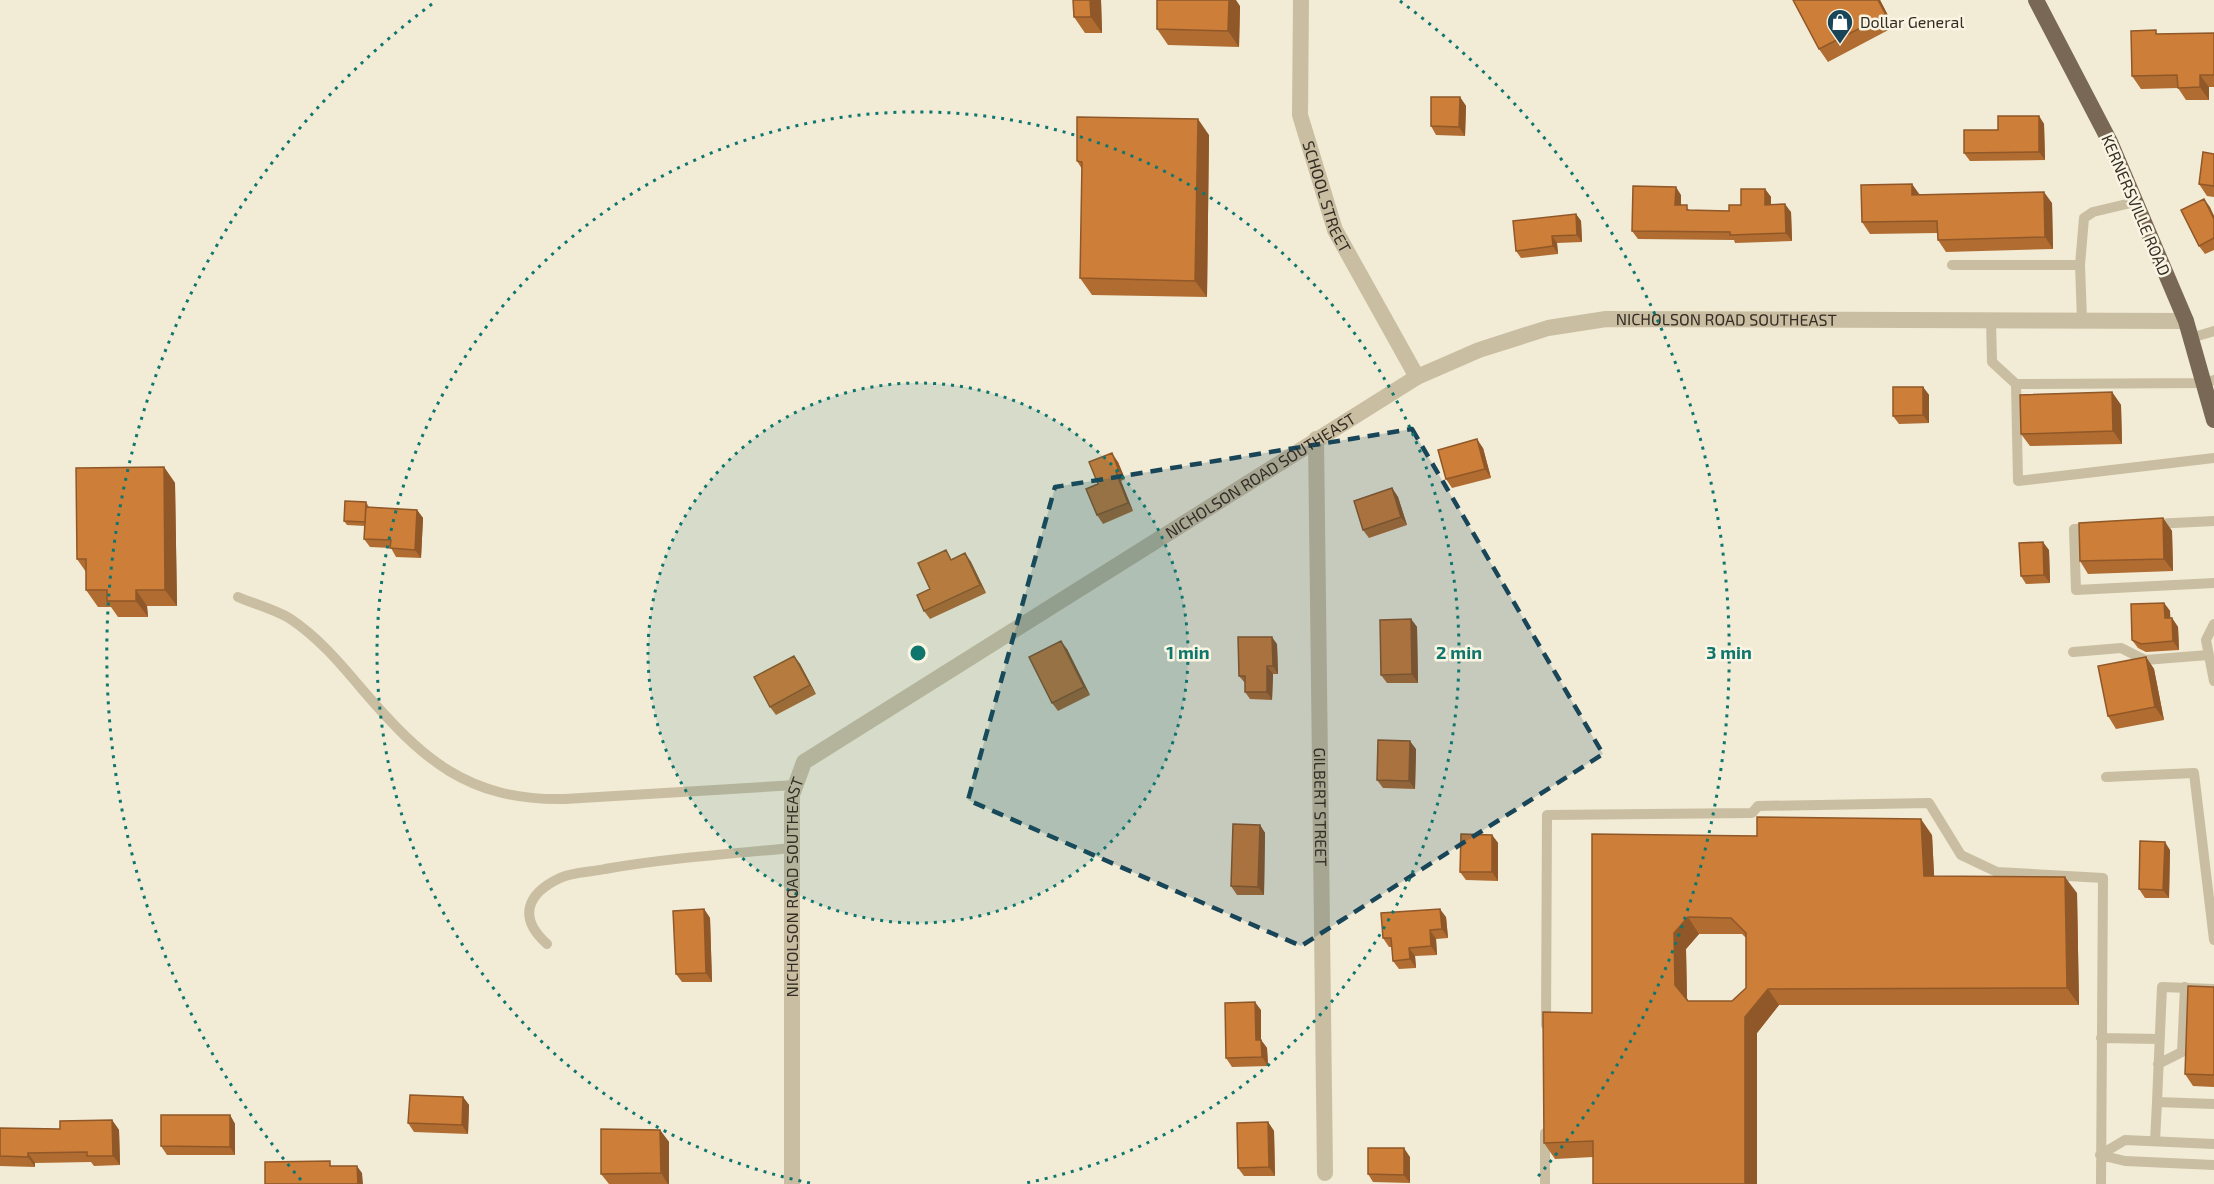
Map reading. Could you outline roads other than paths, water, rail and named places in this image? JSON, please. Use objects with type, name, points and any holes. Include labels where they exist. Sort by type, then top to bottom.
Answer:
[{"type":"main road","name":"KERNERSVILLE ROAD","points":[[2036,0],[2110,142],[2186,321],[2209,381],[2214,420]]},
{"type":"street","name":"SCHOOL STREET","points":[[1301,0],[1300,115],[1335,230],[1417,377]]},
{"type":"street","name":"NICHOLSON ROAD SOUTHEAST","points":[[792,1184],[792,795],[804,762],[1316,439],[1417,377],[1479,350],[1548,328],[1606,319],[2186,321]]},
{"type":"street","name":"GILBERT STREET","points":[[1316,439],[1325,1173]]},
{"type":"lane","points":[[2082,320],[2080,265],[2084,218],[2093,212],[2135,202]]},
{"type":"lane","points":[[1952,266],[2080,265]]},
{"type":"lane","points":[[1991,320],[1992,362],[2016,384],[2209,381]]},
{"type":"lane","points":[[2191,338],[2214,332]]},
{"type":"lane","points":[[2016,384],[2018,481],[2214,458]]},
{"type":"lane","points":[[2146,524],[2214,521]]},
{"type":"lane","points":[[2098,527],[2074,529],[2076,590],[2214,583]]},
{"type":"lane","points":[[238,597],[288,618],[332,653],[411,744],[444,768],[492,792],[530,800],[796,785]]},
{"type":"lane","points":[[2214,624],[2206,640],[2214,681]]},
{"type":"lane","points":[[2073,651],[2121,648],[2145,660],[2208,655]]},
{"type":"lane","points":[[2106,777],[2194,773],[2214,940]]},
{"type":"lane","points":[[1546,1041],[1547,815],[1752,813],[1758,806],[1929,803],[1961,855],[1997,872],[2087,875],[2103,878],[2101,1184]]},
{"type":"lane","points":[[547,944],[534,933],[528,920],[529,907],[539,894],[561,877],[645,862],[792,849]]},
{"type":"lane","points":[[2155,1141],[2162,987],[2214,988]]},
{"type":"lane","points":[[2158,1064],[2182,1052],[2186,987]]},
{"type":"lane","points":[[2101,1038],[2159,1039]]},
{"type":"lane","points":[[2157,1102],[2214,1104]]},
{"type":"lane","points":[[1545,1125],[1545,1184]]},
{"type":"lane","points":[[2100,1155],[2125,1140],[2214,1144]]},
{"type":"lane","points":[[2100,1155],[2125,1161],[2214,1165]]},
{"type":"place","name":"Dollar General","points":[[1840,45]]}]
